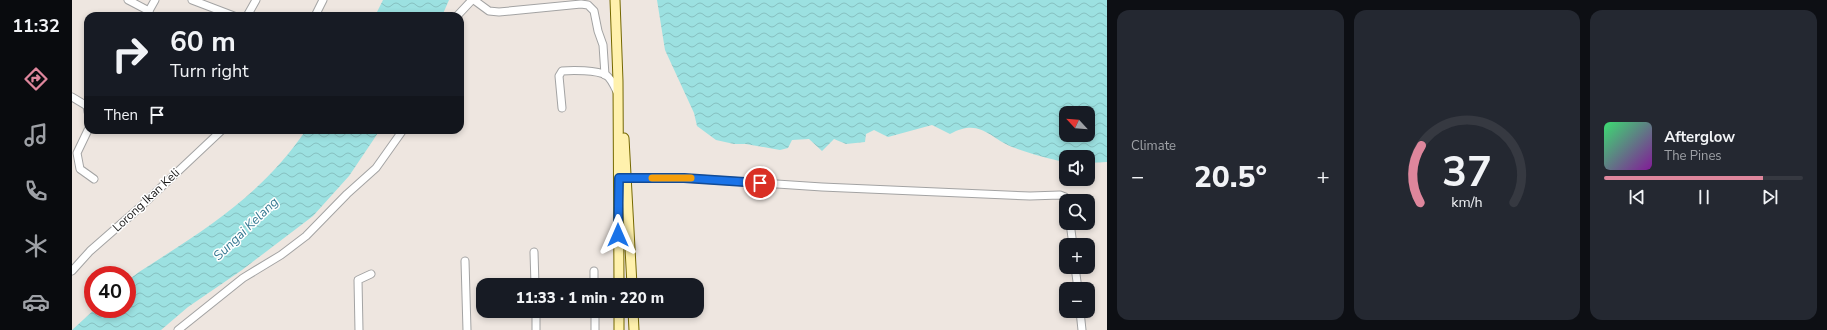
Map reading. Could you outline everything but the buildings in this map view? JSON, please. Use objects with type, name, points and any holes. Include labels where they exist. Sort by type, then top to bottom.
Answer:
[{"type":"street","points":[[128,0],[146,12]]},
{"type":"street","points":[[148,12],[155,0]]},
{"type":"street","points":[[192,0],[207,3],[226,12]]},
{"type":"street","points":[[249,12],[256,0]]},
{"type":"street","points":[[317,12],[323,0]]},
{"type":"street","points":[[462,12],[473,0],[489,11],[499,12],[581,4],[588,5],[594,11],[598,31],[603,45],[605,75]]},
{"type":"street","points":[[615,0],[618,94],[631,278]]},
{"type":"street","points":[[562,108],[559,76],[562,71],[576,70],[605,75],[612,82],[618,94]]},
{"type":"street","points":[[618,81],[622,102],[623,178],[619,278]]},
{"type":"street","points":[[72,97],[84,105]]},
{"type":"street","points":[[86,134],[77,153],[80,168],[94,179]]},
{"type":"street","name":"Lorong Ikan Keli","points":[[72,271],[90,251],[138,209],[218,134]]},
{"type":"street","points":[[178,330],[244,278],[281,255],[306,236],[347,194],[376,168],[399,134]]},
{"type":"street","points":[[623,178],[684,178],[822,187],[1030,196],[1059,195]]},
{"type":"street","points":[[534,252],[535,278]]},
{"type":"street","points":[[465,261],[468,330]]},
{"type":"street","points":[[594,271],[594,278]]},
{"type":"street","points":[[359,330],[358,280],[371,274]]},
{"type":"street","points":[[536,318],[536,330]]},
{"type":"street","points":[[595,318],[595,330]]},
{"type":"street","points":[[619,318],[620,330]]},
{"type":"street","points":[[633,318],[634,330]]},
{"type":"street","points":[[1081,318],[1082,330]]},
{"type":"water","points":[[383,0],[449,0],[444,12],[377,12]]},
{"type":"water","points":[[657,0],[1107,0],[1107,162],[1095,163],[1095,150],[1059,150],[1059,161],[1012,147],[976,128],[960,130],[950,134],[932,125],[888,137],[874,130],[866,134],[865,142],[846,144],[834,139],[822,151],[809,139],[792,140],[788,148],[780,150],[716,140],[697,126],[694,113],[665,50]]},
{"type":"water","name":"Sungai Kelang","points":[[303,134],[377,134],[349,176],[313,216],[242,270],[188,307],[161,330],[72,330],[85,318],[136,318],[136,274],[209,226],[251,193],[289,153]]},
{"type":"slow traffic","points":[[652,178],[691,178]]},
{"type":"route","points":[[618,235],[619,178],[684,178],[760,183]]}]
